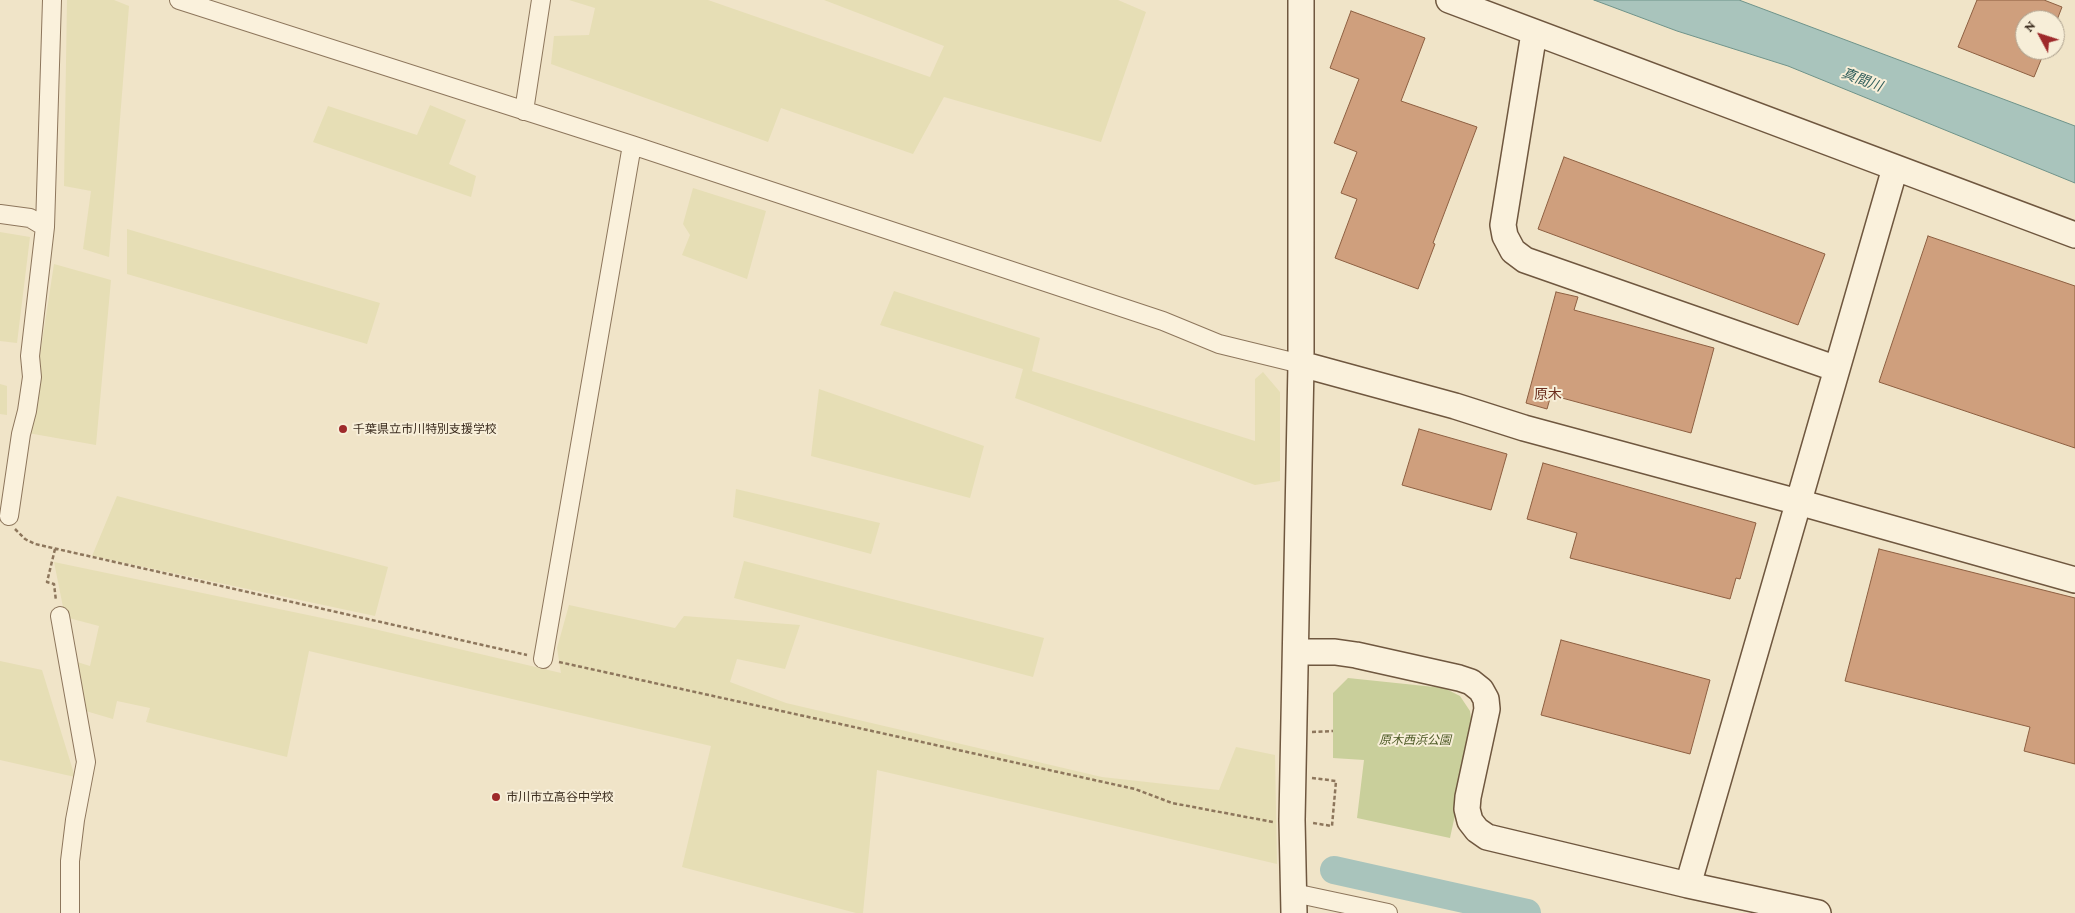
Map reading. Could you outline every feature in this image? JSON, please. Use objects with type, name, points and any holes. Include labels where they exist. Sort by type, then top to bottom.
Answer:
[{"type":"street","points":[[10,516],[21,434],[27,411],[32,377],[30,356],[45,227],[52,0]]},
{"type":"street","points":[[179,0],[632,145],[1163,321],[1219,344],[1301,364],[1454,406],[1533,430],[2075,580]]},
{"type":"street","points":[[524,111],[541,0]]},
{"type":"street","points":[[1301,0],[1301,364],[1292,823],[1294,903],[1388,913]]},
{"type":"street","points":[[1449,0],[2075,234]]},
{"type":"street","points":[[1534,33],[1503,225],[1505,236],[1513,251],[1525,260],[1837,369]]},
{"type":"street","points":[[543,659],[632,145]]},
{"type":"street","points":[[1688,885],[1895,168]]},
{"type":"street","points":[[0,214],[30,218],[45,227]]},
{"type":"street","points":[[60,616],[86,762],[75,820],[70,861],[70,913]]},
{"type":"street","points":[[1296,652],[1347,653],[1471,682],[1481,690],[1486,700],[1487,709],[1467,809],[1470,821],[1477,830],[1487,837],[1496,841],[1818,913]]},
{"type":"path","points":[[10,516],[11,526],[24,539],[35,544],[543,659],[1134,789],[1172,803],[1292,823],[1332,826],[1336,781],[1311,778]]},
{"type":"path","points":[[55,548],[47,582],[54,584],[56,610],[60,616]]},
{"type":"path","points":[[1311,732],[1333,732]]},
{"type":"shaded area","points":[[67,0],[114,0],[129,6],[109,257],[83,249],[91,191],[64,186]]},
{"type":"shaded area","points":[[569,0],[708,0],[930,77],[944,46],[824,0],[1118,0],[1146,12],[1101,142],[944,97],[913,154],[781,108],[768,142],[551,64],[554,36],[589,35],[595,8]]},
{"type":"shaded area","points":[[430,105],[466,120],[449,164],[476,176],[471,197],[313,142],[328,106],[417,135]]},
{"type":"shaded area","points":[[693,188],[766,211],[747,279],[682,255],[690,235],[683,224]]},
{"type":"shaded area","points":[[127,229],[380,303],[367,344],[127,274]]},
{"type":"shaded area","points":[[0,232],[30,237],[17,343],[0,341]]},
{"type":"shaded area","points":[[54,264],[111,280],[96,445],[28,433]]},
{"type":"shaded area","points":[[894,291],[1040,338],[1032,371],[1255,441],[1255,379],[1263,372],[1280,392],[1280,481],[1255,485],[1015,398],[1023,369],[880,325]]},
{"type":"shaded area","points":[[0,384],[7,386],[7,415],[0,414]]},
{"type":"shaded area","points":[[819,389],[984,446],[970,498],[811,456]]},
{"type":"shaded area","points":[[736,489],[880,523],[871,554],[733,517]]},
{"type":"shaded area","points":[[117,496],[388,567],[375,616],[92,556]]},
{"type":"shaded area","points":[[744,561],[1044,638],[1033,677],[734,598]]},
{"type":"shaded area","points":[[54,562],[370,628],[561,673],[557,648],[569,605],[675,628],[684,616],[800,625],[785,669],[737,659],[730,682],[786,703],[1102,777],[1219,790],[1236,747],[1275,755],[1277,864],[877,770],[863,913],[856,913],[682,867],[711,746],[309,651],[287,757],[146,722],[150,708],[117,701],[113,719],[79,709],[74,661],[90,666],[99,626],[65,617]]},
{"type":"shaded area","points":[[0,661],[42,670],[75,777],[0,760]]},
{"type":"green space","name":"原木西浜公園","points":[[1348,678],[1444,688],[1460,696],[1470,711],[1473,732],[1450,838],[1357,818],[1364,760],[1333,758],[1333,693]]},
{"type":"water","name":"真間川","points":[[1594,0],[1739,0],[2075,126],[2075,183],[1788,66],[1677,31]]},
{"type":"building","points":[[1977,0],[2044,0],[2062,7],[2061,10],[2015,10],[2015,60],[2041,60],[2034,77],[1958,47]]},
{"type":"building","points":[[1351,11],[1425,38],[1401,101],[1477,127],[1433,243],[1435,244],[1418,289],[1335,258],[1357,199],[1341,193],[1357,152],[1334,143],[1359,79],[1330,68]]},
{"type":"building","points":[[1564,157],[1825,254],[1798,325],[1538,229]]},
{"type":"building","points":[[1928,236],[2075,286],[2075,448],[1879,382]]},
{"type":"building","points":[[1556,292],[1578,297],[1574,310],[1714,348],[1691,433],[1551,395],[1547,409],[1526,403]]},
{"type":"building","points":[[1419,429],[1507,454],[1491,510],[1402,485]]},
{"type":"building","points":[[1543,463],[1756,523],[1740,579],[1736,578],[1730,599],[1570,558],[1577,533],[1527,519]]},
{"type":"building","points":[[1879,549],[2075,598],[2075,764],[2024,751],[2030,727],[1845,681]]},
{"type":"building","points":[[1561,640],[1710,680],[1690,754],[1541,715]]},
{"type":"waterway","points":[[1334,870],[1527,913]]},
{"type":"place","name":"千葉県立市川特別支援学校","points":[[343,429]]},
{"type":"place","name":"市川市立高谷中学校","points":[[496,797]]},
{"type":"district","name":"原木","points":[[1548,395]]}]
